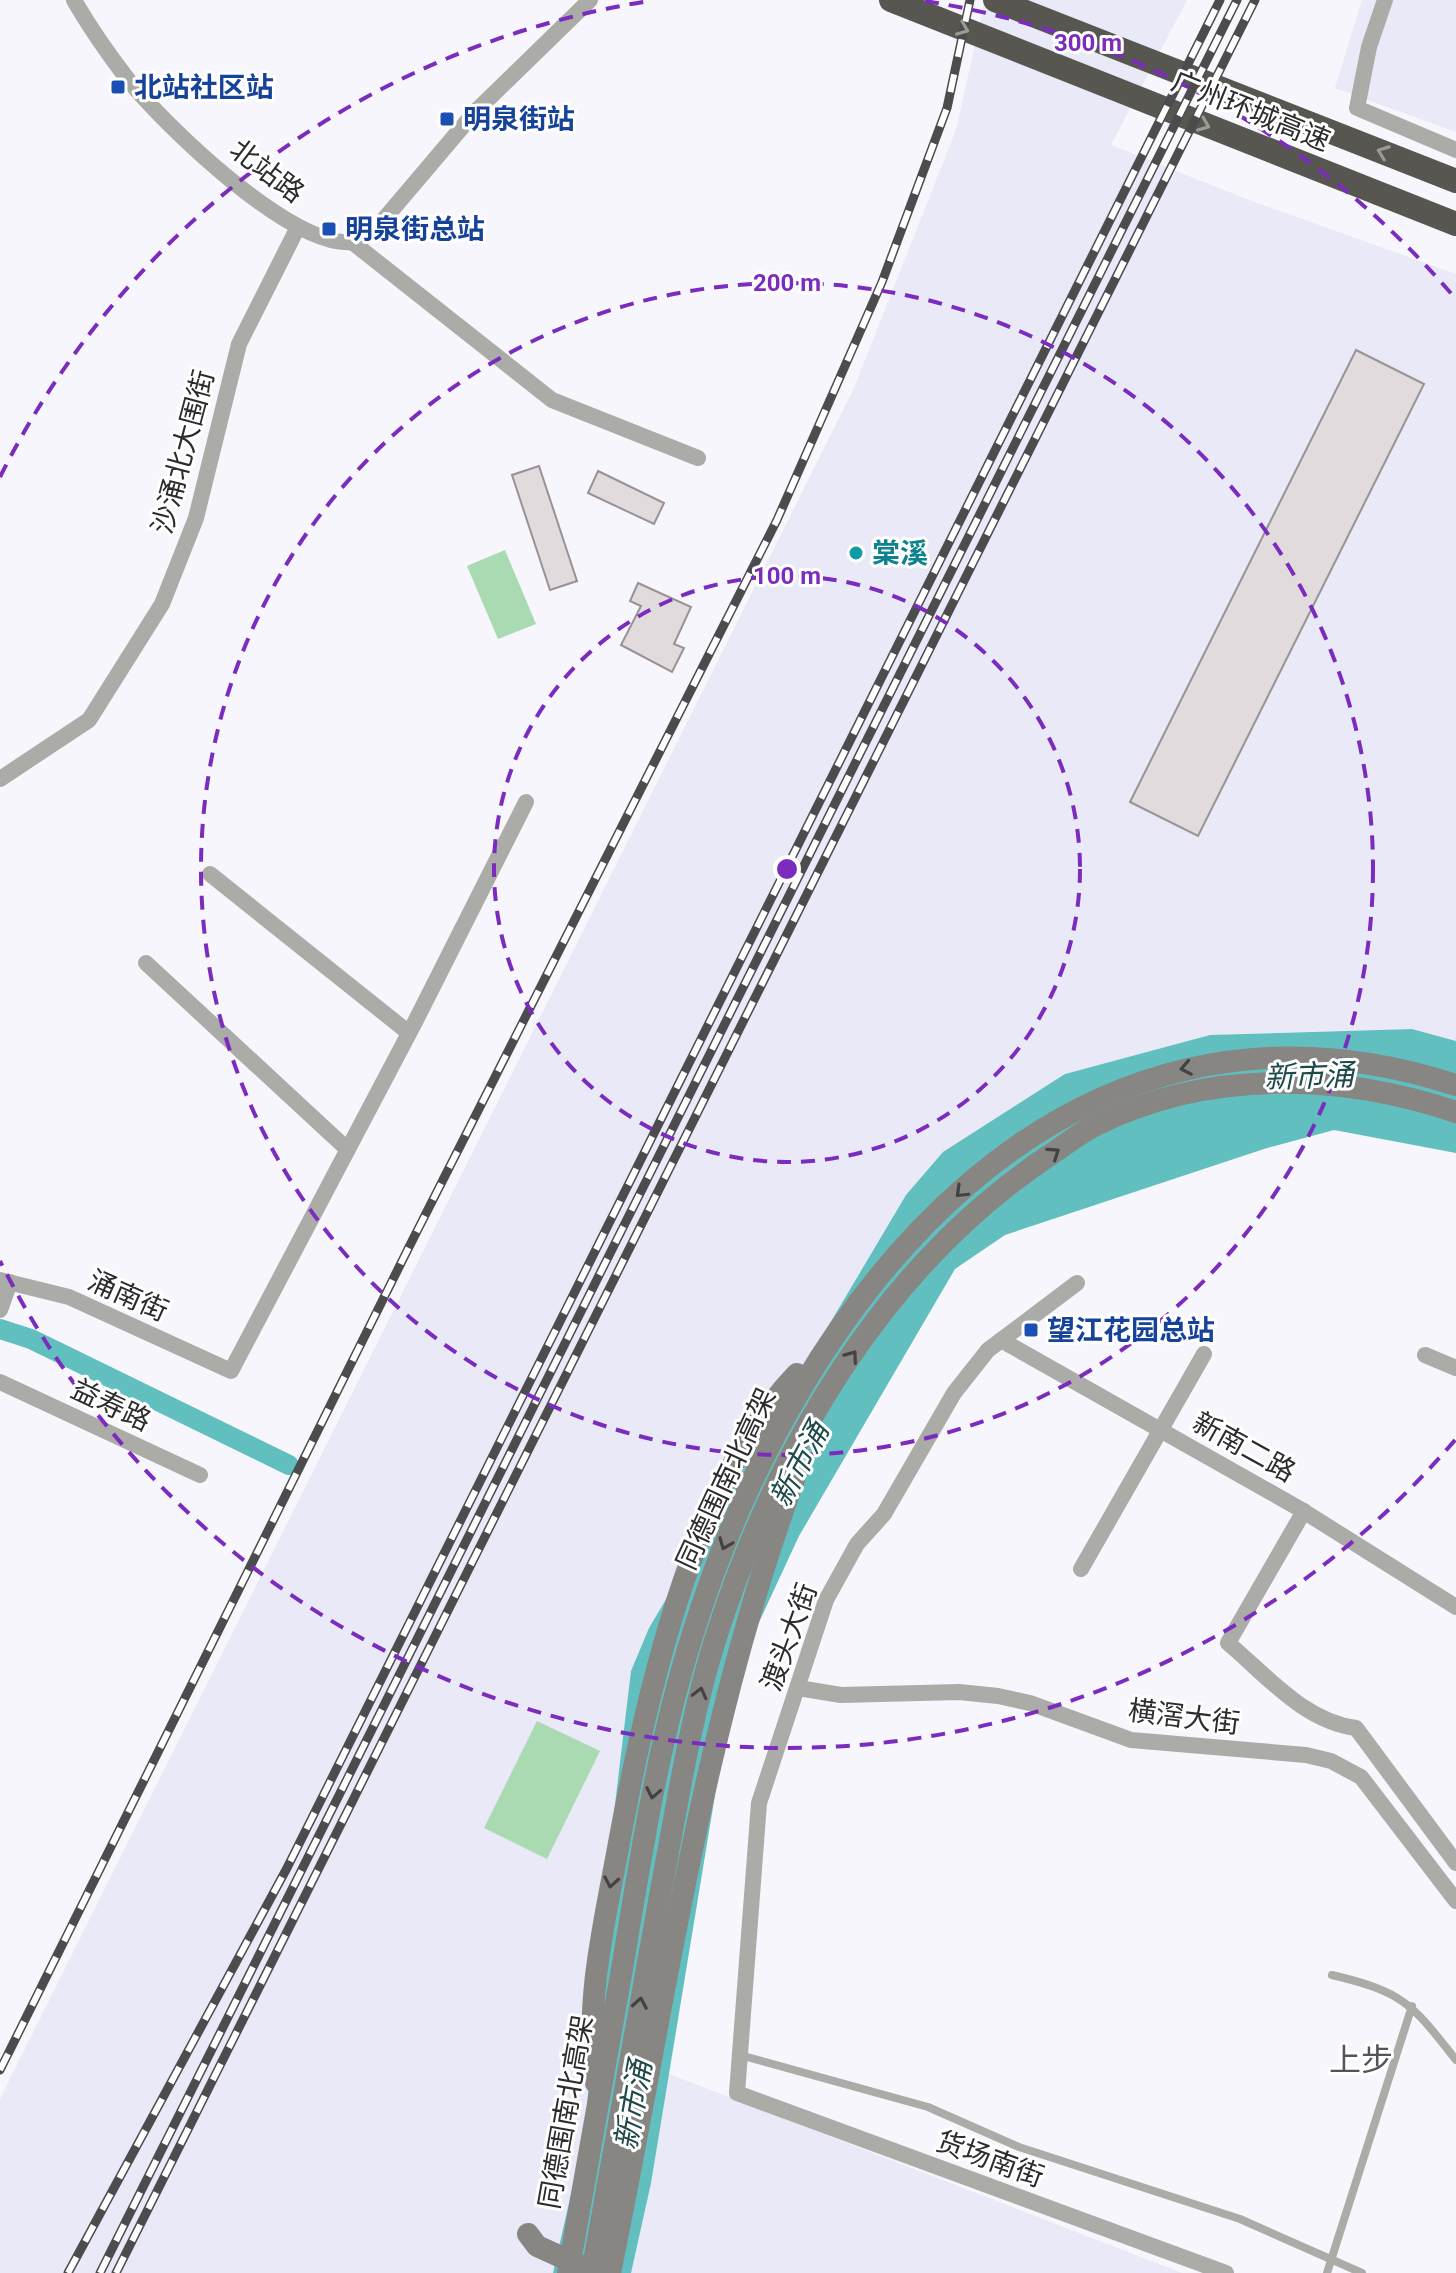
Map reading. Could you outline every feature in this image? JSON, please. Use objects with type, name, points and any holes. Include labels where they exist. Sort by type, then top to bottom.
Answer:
[{"type":"highway","name":"广州环城高速","points":[[891,0],[1456,224]]},
{"type":"highway","name":"广州环城高速","points":[[995,0],[1456,181]]},
{"type":"main road","name":"同德围南北高架","points":[[568,2273],[653,1794],[691,1637],[726,1540],[773,1436],[842,1327],[910,1240],[984,1170],[1059,1117],[1138,1082],[1178,1069],[1227,1061],[1309,1057],[1389,1067],[1456,1085]]},
{"type":"main road","name":"同德围南北高架","points":[[595,2273],[687,1749],[718,1628],[765,1509],[825,1395],[901,1289],[986,1202],[1095,1125],[1203,1089],[1255,1083],[1341,1085],[1456,1112]]},
{"type":"main road","points":[[532,2240],[595,2273],[614,2160],[592,2059],[594,1986],[631,1778],[652,1693],[679,1594],[724,1485],[768,1410],[792,1379],[842,1327]]},
{"type":"main road","points":[[610,2273],[717,1727],[753,1595],[825,1395]]},
{"type":"street","name":"北站路","points":[[74,0],[107,52],[173,127],[237,184],[298,227],[329,239],[352,242]]},
{"type":"street","points":[[352,242],[363,238],[386,218],[475,112],[590,0]]},
{"type":"street","points":[[1385,0],[1369,47],[1357,108],[1456,150]]},
{"type":"street","name":"沙涌北大围街","points":[[1,779],[89,720],[162,604],[196,518],[239,344],[298,227]]},
{"type":"street","points":[[352,242],[552,400],[698,458]]},
{"type":"street","points":[[146,963],[347,1149],[526,802]]},
{"type":"street","points":[[210,874],[409,1033]]},
{"type":"street","name":"涌南街","points":[[5,1281],[69,1297],[231,1371],[347,1149]]},
{"type":"street","points":[[0,1310],[5,1281]]},
{"type":"street","name":"渡头大街","points":[[737,2093],[759,1803],[826,1600],[857,1544],[884,1514],[954,1393],[988,1350],[1077,1283]]},
{"type":"street","name":"新南二路","points":[[1001,1340],[1304,1511],[1456,1607]]},
{"type":"street","points":[[1081,1569],[1204,1354]]},
{"type":"street","points":[[1425,1355],[1456,1368]]},
{"type":"street","name":"益寿路","points":[[0,1382],[200,1475]]},
{"type":"street","points":[[1304,1511],[1228,1643],[1304,1707],[1332,1724],[1356,1728],[1456,1863]]},
{"type":"street","name":"横滘大街","points":[[798,1688],[841,1695],[959,1692],[998,1696],[1030,1703],[1131,1740],[1306,1755],[1331,1761],[1361,1777],[1456,1901]]},
{"type":"street","name":"货场南街","points":[[737,2093],[1226,2273]]},
{"type":"lane","points":[[1332,1975],[1395,1995],[1412,2006],[1456,2060]]},
{"type":"lane","points":[[1327,2273],[1412,2006]]},
{"type":"lane","points":[[740,2055],[928,2107],[1019,2147],[1240,2219],[1362,2273]]},
{"type":"shaded area","points":[[985,0],[1187,0],[1111,145],[1249,200],[1456,274],[1456,1041],[1412,1029],[1210,1035],[1065,1074],[906,1195],[649,1628],[631,1671],[592,2044],[1182,2273],[0,2273],[0,2099],[854,388],[956,130]]},
{"type":"shaded area","points":[[1362,0],[1456,0],[1456,132],[1335,88]]},
{"type":"green space","points":[[505,550],[536,624],[498,639],[467,566]]},
{"type":"green space","points":[[537,1721],[600,1751],[547,1859],[484,1828]]},
{"type":"water","name":"新市涌","points":[[1412,1029],[1456,1041],[1456,1153],[1334,1130],[1267,1148],[1005,1235],[955,1269],[799,1536],[735,1674],[651,2183],[631,2273],[553,2273],[585,2133],[601,1921],[631,1671],[649,1628],[906,1195],[943,1152],[1065,1074],[1210,1035]]},
{"type":"building","points":[[1356,350],[1424,384],[1198,836],[1130,802]]},
{"type":"building","points":[[539,466],[577,581],[550,590],[512,475]]},
{"type":"building","points":[[598,471],[664,503],[654,524],[588,493]]},
{"type":"building","points":[[638,583],[691,607],[674,644],[684,648],[672,672],[621,645],[641,606],[630,601]]},
{"type":"waterway","points":[[0,1329],[31,1339],[289,1465]]},
{"type":"railway","points":[[0,2070],[409,1247],[777,520],[882,282],[947,108],[970,0]]},
{"type":"railway","points":[[68,2273],[287,1868],[1220,0]]},
{"type":"railway","points":[[100,2273],[1237,0]]},
{"type":"railway","points":[[116,2273],[1255,0]]},
{"type":"place","name":"北站社区站","points":[[118,87]]},
{"type":"place","name":"明泉街站","points":[[447,119]]},
{"type":"place","name":"明泉街总站","points":[[329,229]]},
{"type":"place","name":"棠溪","points":[[856,553]]},
{"type":"place","name":"望江花园总站","points":[[1031,1330]]},
{"type":"district","name":"上步","points":[[1361,2060]]}]
